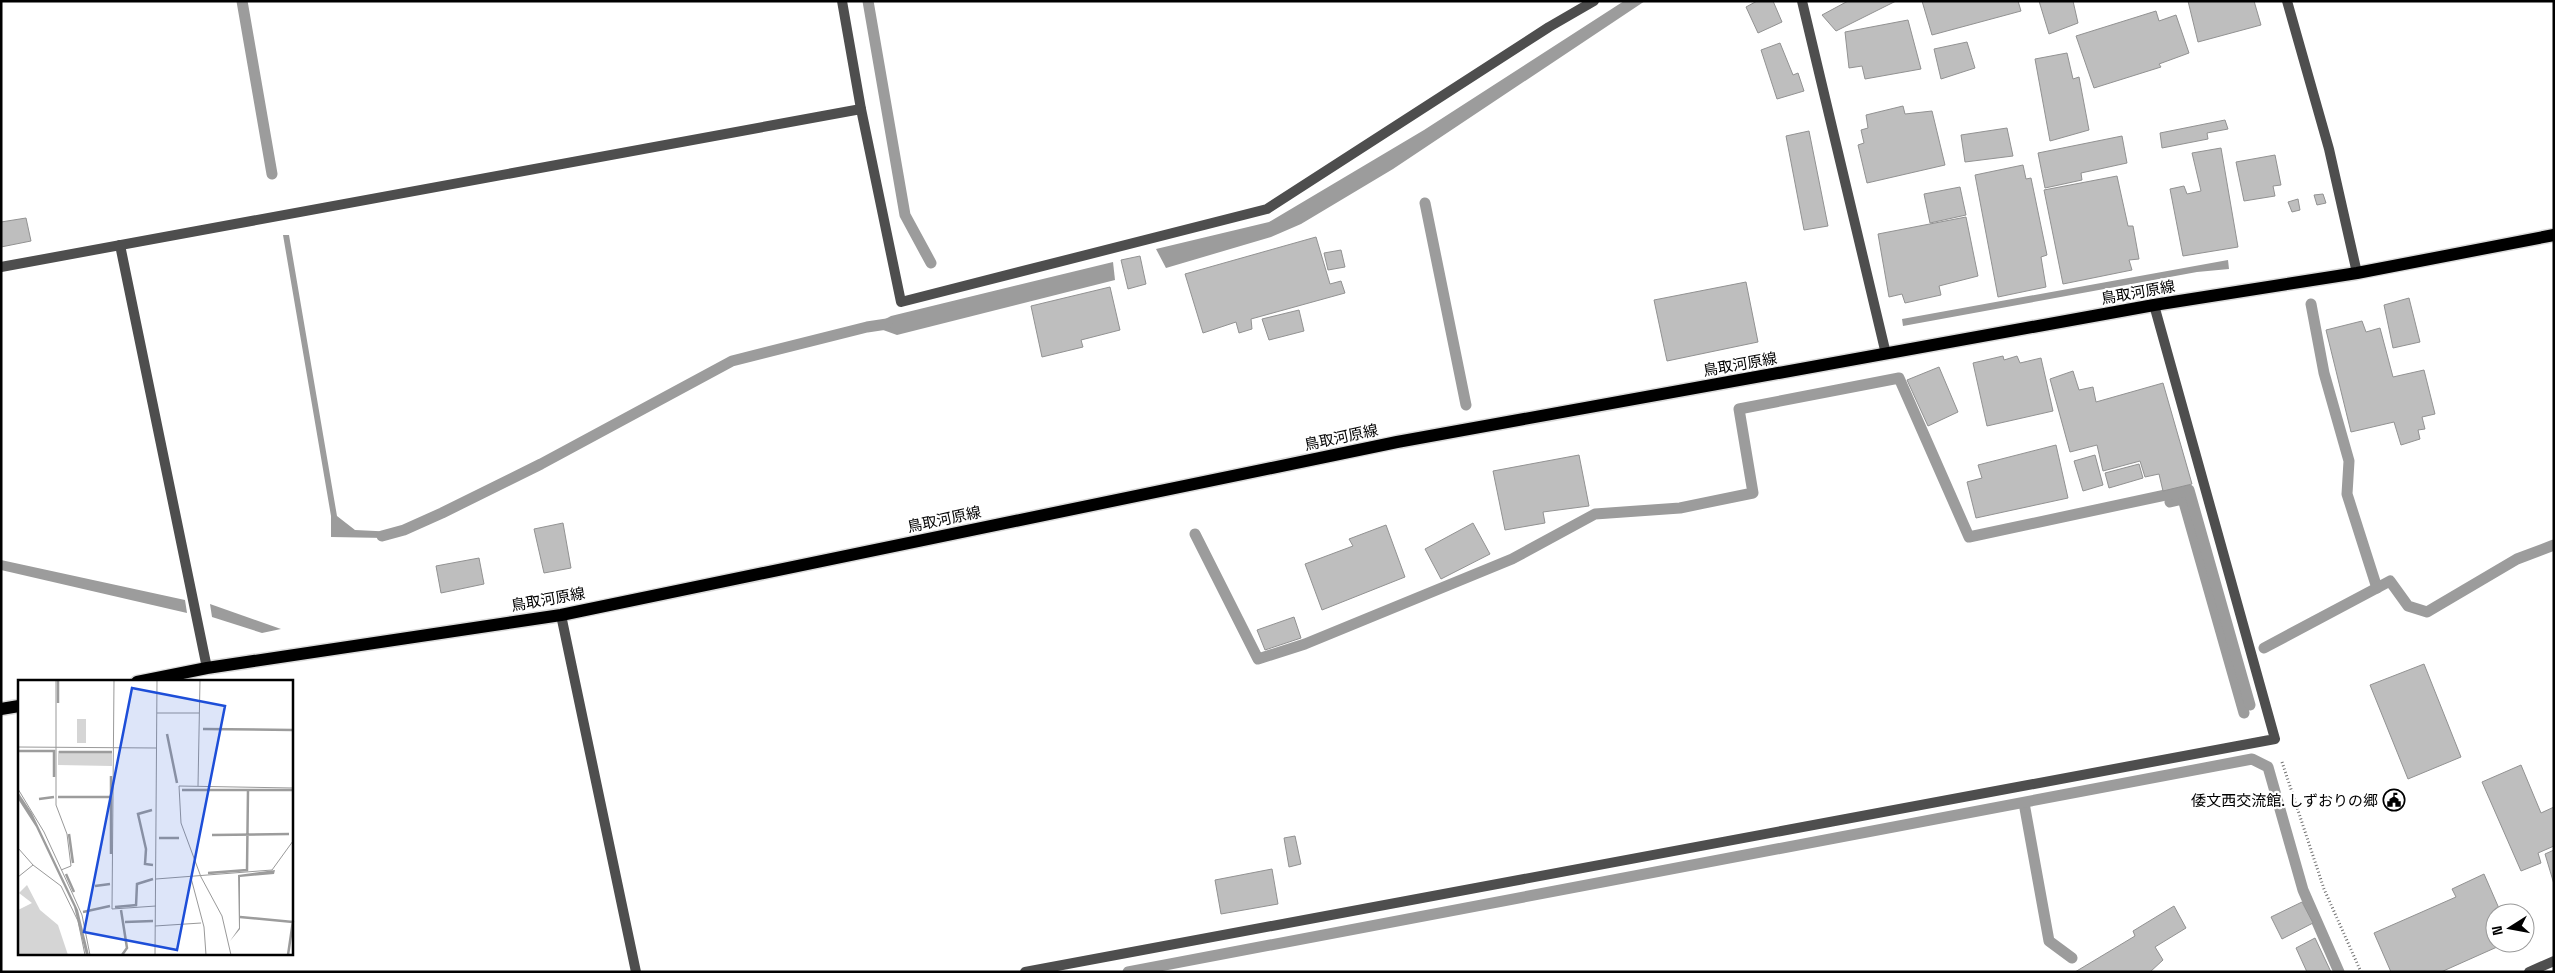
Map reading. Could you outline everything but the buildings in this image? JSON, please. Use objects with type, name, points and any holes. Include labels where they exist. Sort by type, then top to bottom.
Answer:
[{"type":"main road","name":"鳥取河原線","points":[[147,680],[207,668],[561,615],[1397,442],[2154,305],[2357,273],[2554,235]]},
{"type":"main road","points":[[1,709],[18,706]]},
{"type":"street","points":[[842,1],[861,109],[902,302],[1267,209],[1549,27],[1594,1]]},
{"type":"street","points":[[1802,1],[1886,354]]},
{"type":"street","points":[[2287,1],[2329,148],[2357,273]]},
{"type":"street","points":[[1,267],[861,109]]},
{"type":"street","points":[[120,245],[207,668]]},
{"type":"street","points":[[1025,972],[2275,739],[2154,305]]},
{"type":"street","points":[[561,615],[636,972]]},
{"type":"street","points":[[2529,972],[2554,961]]},
{"type":"path","points":[[2275,739],[2324,888],[2361,972]]},
{"type":"shaded area","points":[[1624,1],[1645,1],[1393,169],[1301,224],[1271,237],[1166,268],[1156,249],[1269,222],[1424,130]]},
{"type":"shaded area","points":[[283,235],[289,235],[337,516],[355,530],[396,532],[385,538],[331,537],[331,516]]},
{"type":"shaded area","points":[[2228,260],[2229,269],[2197,272],[1903,326],[1902,319]]},
{"type":"shaded area","points":[[1113,262],[1115,280],[897,335],[872,326],[891,316]]},
{"type":"shaded area","points":[[1,560],[185,600],[187,613],[1,570]]},
{"type":"shaded area","points":[[210,604],[281,629],[262,633],[212,617]]},
{"type":"waterway","points":[[242,1],[272,174]]},
{"type":"waterway","points":[[868,1],[905,215],[931,263]]},
{"type":"waterway","points":[[1425,203],[1466,405]]},
{"type":"waterway","points":[[2311,304],[2324,373],[2349,461],[2347,494],[2377,588]]},
{"type":"waterway","points":[[382,536],[404,530],[442,513],[541,464],[732,361],[867,327],[887,324]]},
{"type":"waterway","points":[[1195,534],[1258,659],[1305,644],[1512,559],[1595,514],[1680,508],[1753,493],[1739,409],[1899,378],[1969,537],[2189,490],[2250,705]]},
{"type":"waterway","points":[[2170,502],[2183,499],[2244,713]]},
{"type":"waterway","points":[[2264,648],[2390,581],[2408,606],[2427,612],[2517,559],[2554,545]]},
{"type":"waterway","points":[[1128,972],[2252,759],[2268,767],[2303,890],[2339,972]]},
{"type":"waterway","points":[[2024,803],[2049,941],[2072,958]]},
{"type":"place","name":"倭文西交流館. しずおりの郷","points":[[2394,800]]}]
